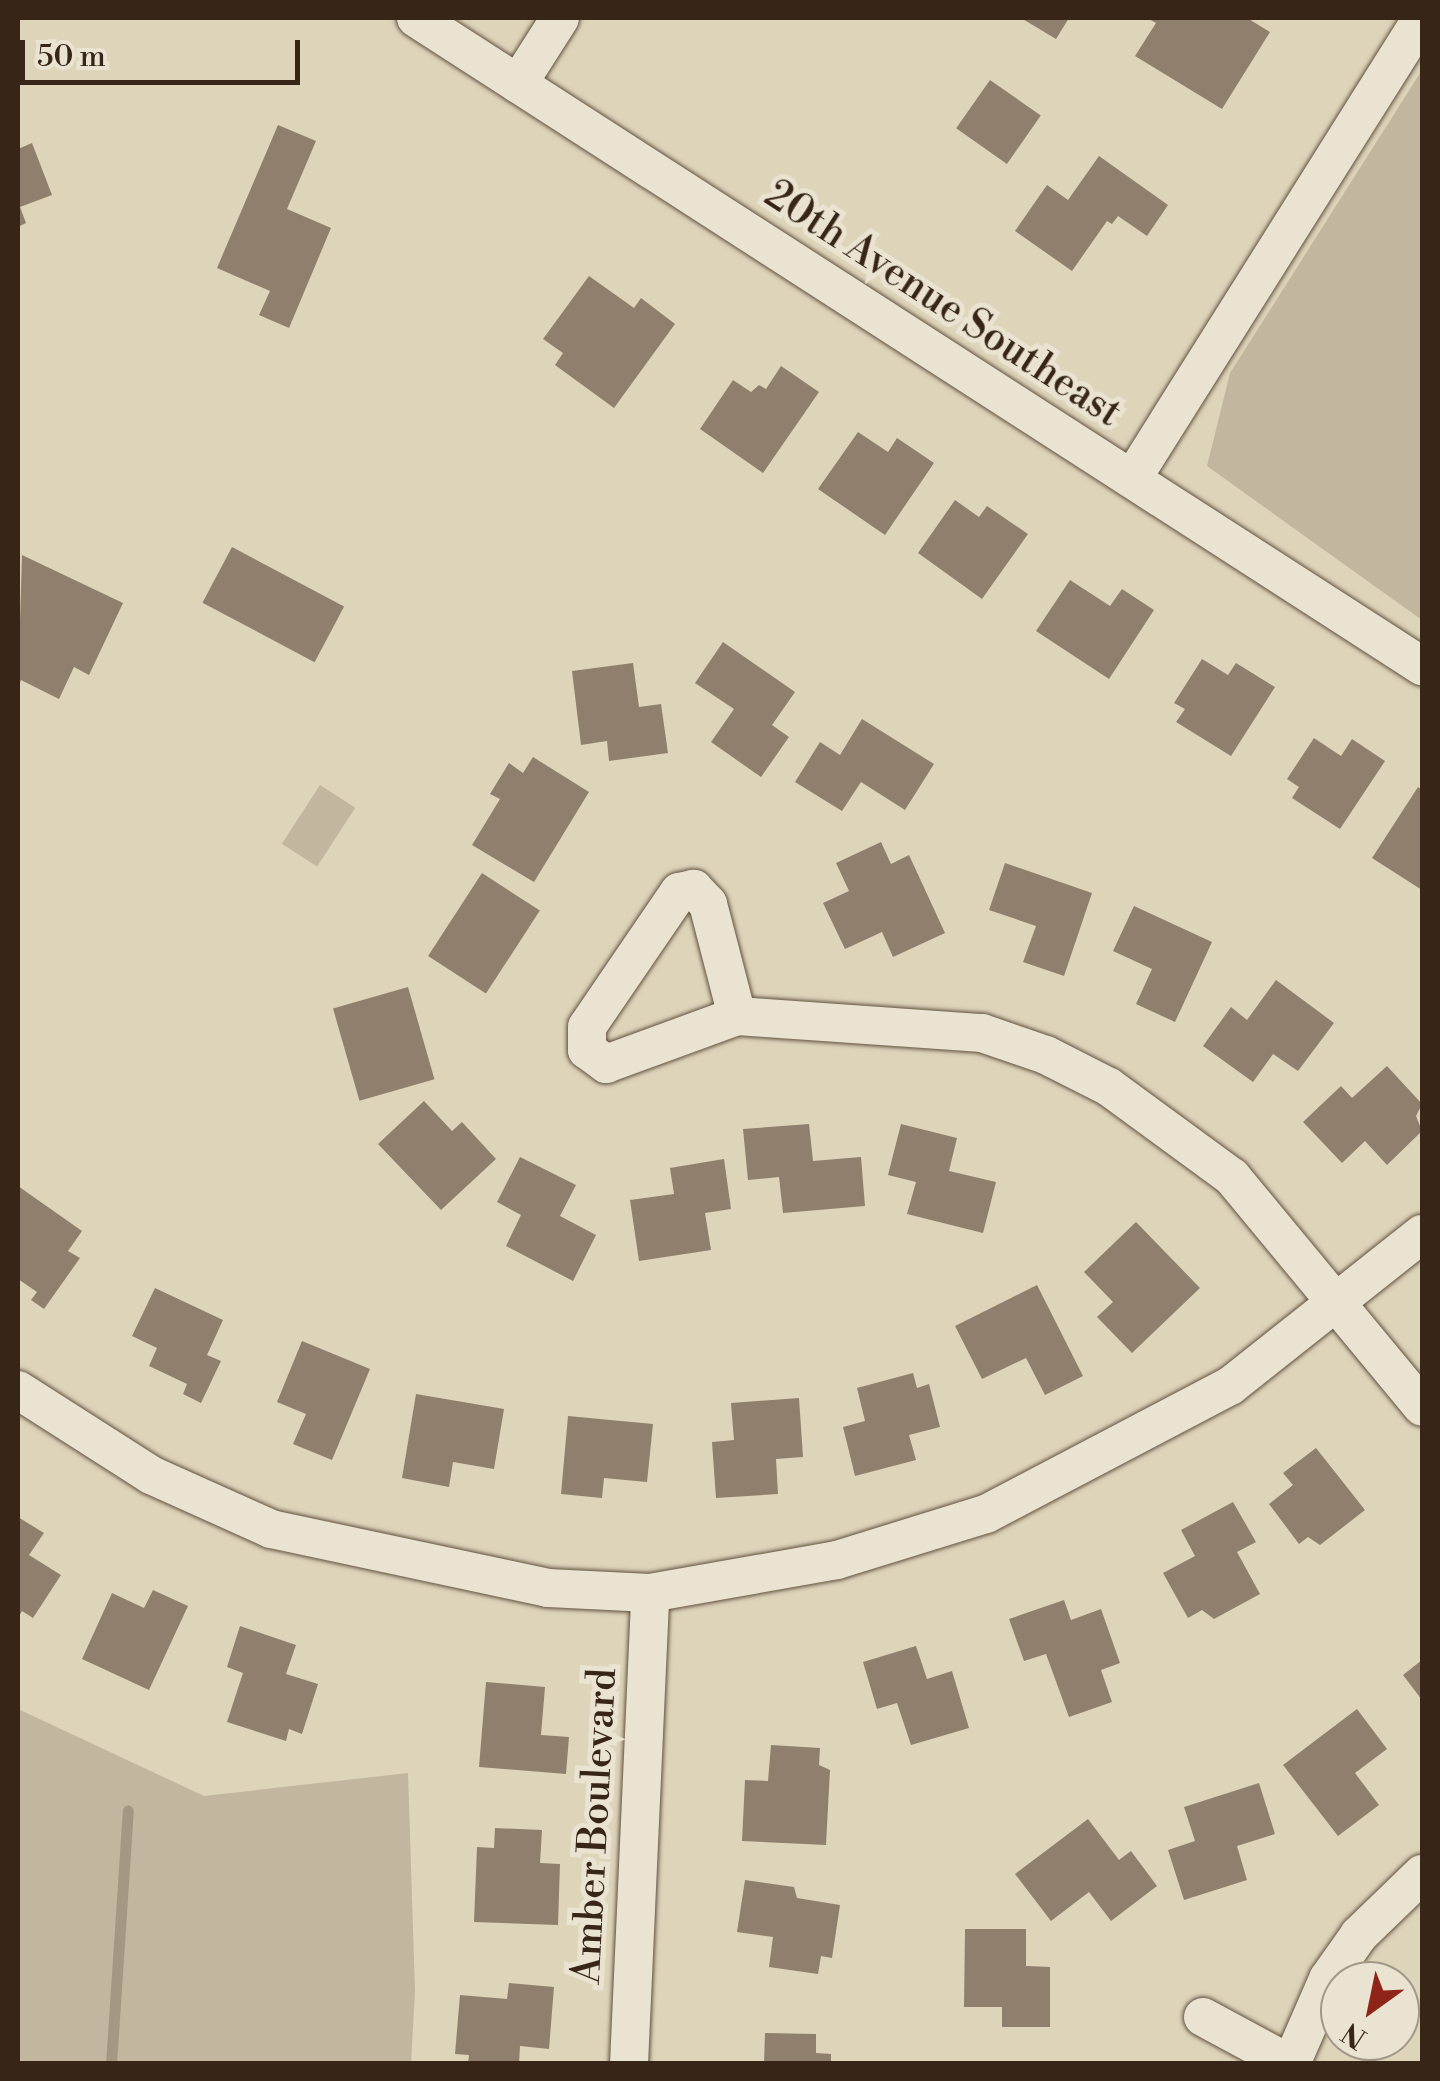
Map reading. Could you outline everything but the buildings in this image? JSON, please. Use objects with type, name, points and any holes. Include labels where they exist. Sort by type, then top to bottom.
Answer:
[{"type":"street","name":"20th Avenue Southeast","points":[[416,18],[1422,666]]},
{"type":"street","points":[[518,84],[560,18]]},
{"type":"street","points":[[1132,480],[1422,18]]},
{"type":"street","points":[[737,1016],[708,904],[694,889],[680,892],[588,1028],[586,1050],[606,1064],[737,1016],[949,1029],[1046,1055],[1109,1087],[1232,1177],[1422,1407]]},
{"type":"street","points":[[18,1390],[151,1476],[271,1529],[548,1588],[650,1593],[837,1560],[986,1514],[1230,1386],[1422,1234]]},
{"type":"street","name":"Amber Boulevard","points":[[629,2064],[650,1593]]},
{"type":"street","points":[[1203,2017],[1291,2064],[1328,1979],[1360,1936],[1422,1874]]},
{"type":"shaded area","points":[[1422,70],[1422,620],[1207,466],[1230,373]]},
{"type":"shaded area","points":[[320,785],[355,808],[317,867],[282,844]]},
{"type":"shaded area","points":[[18,1709],[204,1796],[408,1773],[415,1991],[411,2063],[18,2063]]},
{"type":"waterway","points":[[111,2064],[128,1811]]}]
